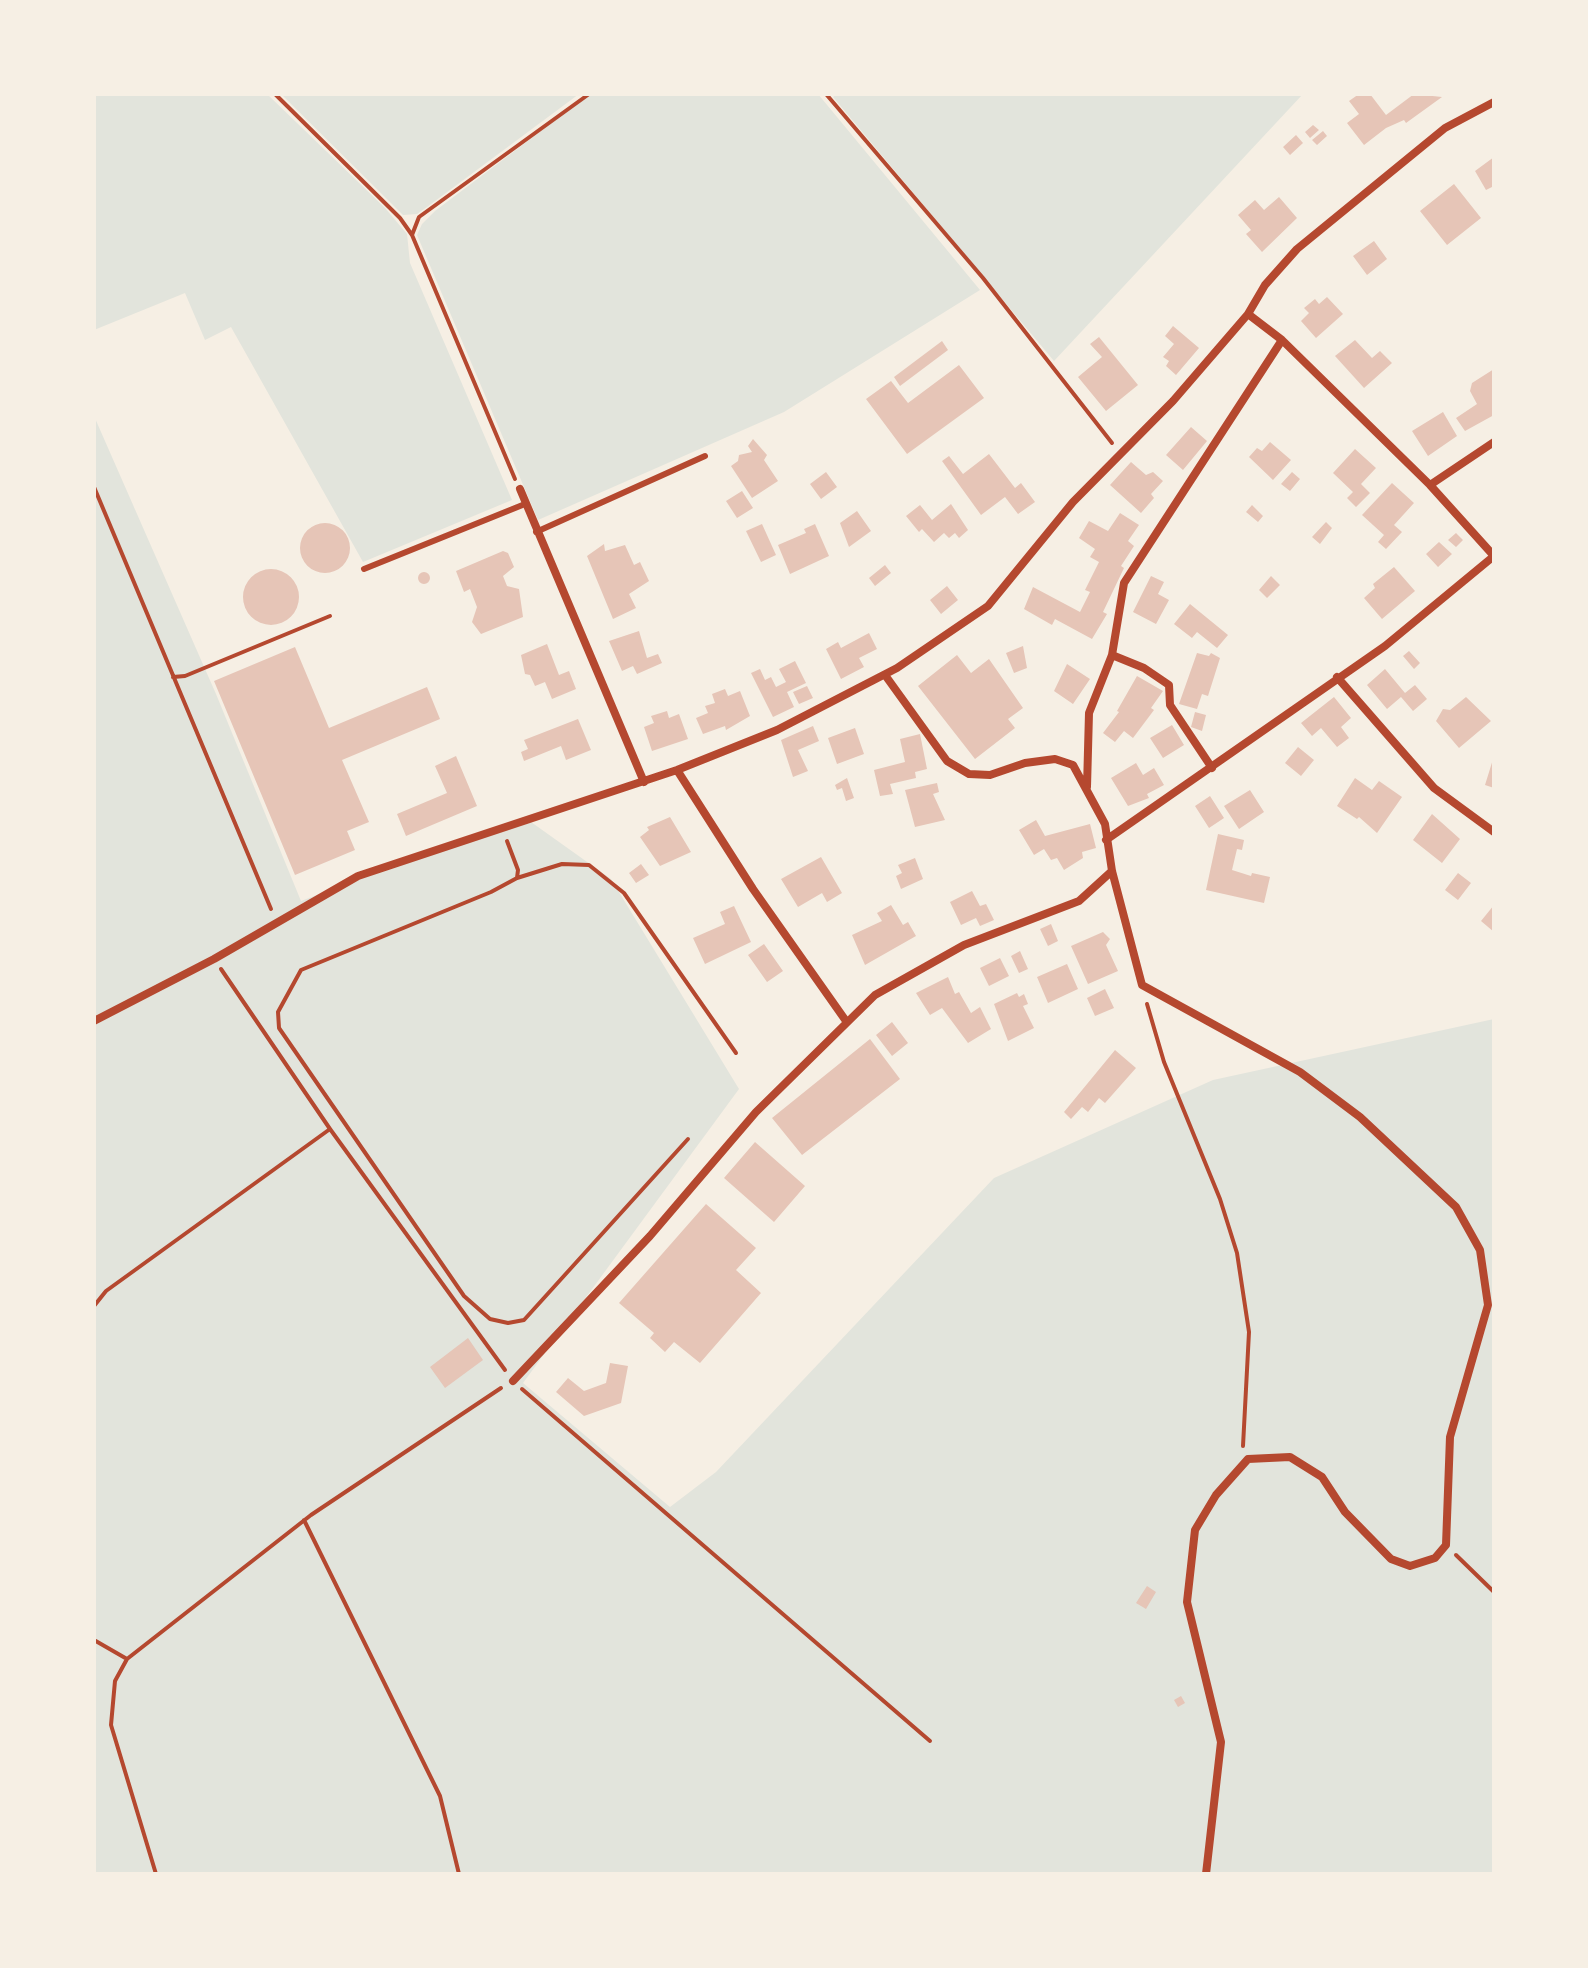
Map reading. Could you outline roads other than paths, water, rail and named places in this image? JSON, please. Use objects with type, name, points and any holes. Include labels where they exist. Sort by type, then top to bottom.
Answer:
[{"type":"street","points":[[94,1021],[214,959],[358,876],[677,770],[777,730],[885,675],[988,606],[1073,502],[1121,454],[1248,314],[1265,285],[1297,249],[1445,128],[1494,102]]},
{"type":"street","points":[[1106,840],[1385,646],[1494,556],[1430,485],[1282,340],[1248,314]]},
{"type":"street","points":[[1087,787],[1089,713],[1112,655],[1124,583],[1282,340]]},
{"type":"street","points":[[1430,485],[1494,442]]},
{"type":"street","points":[[520,489],[644,782]]},
{"type":"street","points":[[1112,655],[1144,668],[1169,685],[1170,705],[1212,768]]},
{"type":"street","points":[[885,675],[947,761],[969,774],[990,775],[1025,763],[1055,759],[1073,765],[1105,824],[1112,871],[1142,985],[1300,1072],[1360,1117],[1456,1207],[1474,1240],[1486,1276],[1488,1305],[1450,1437],[1446,1545],[1435,1558],[1410,1566],[1391,1559],[1345,1512],[1322,1477],[1290,1457],[1248,1459],[1216,1495],[1195,1530],[1187,1602],[1221,1742],[1206,1874]]},
{"type":"street","points":[[1337,677],[1434,788],[1494,832]]},
{"type":"street","points":[[677,770],[753,889],[846,1021]]},
{"type":"street","points":[[513,1381],[650,1236],[756,1112],[875,995],[964,945],[1079,901],[1112,871]]},
{"type":"lane","points":[[536,532],[705,456]]},
{"type":"lane","points":[[364,569],[525,504]]}]
